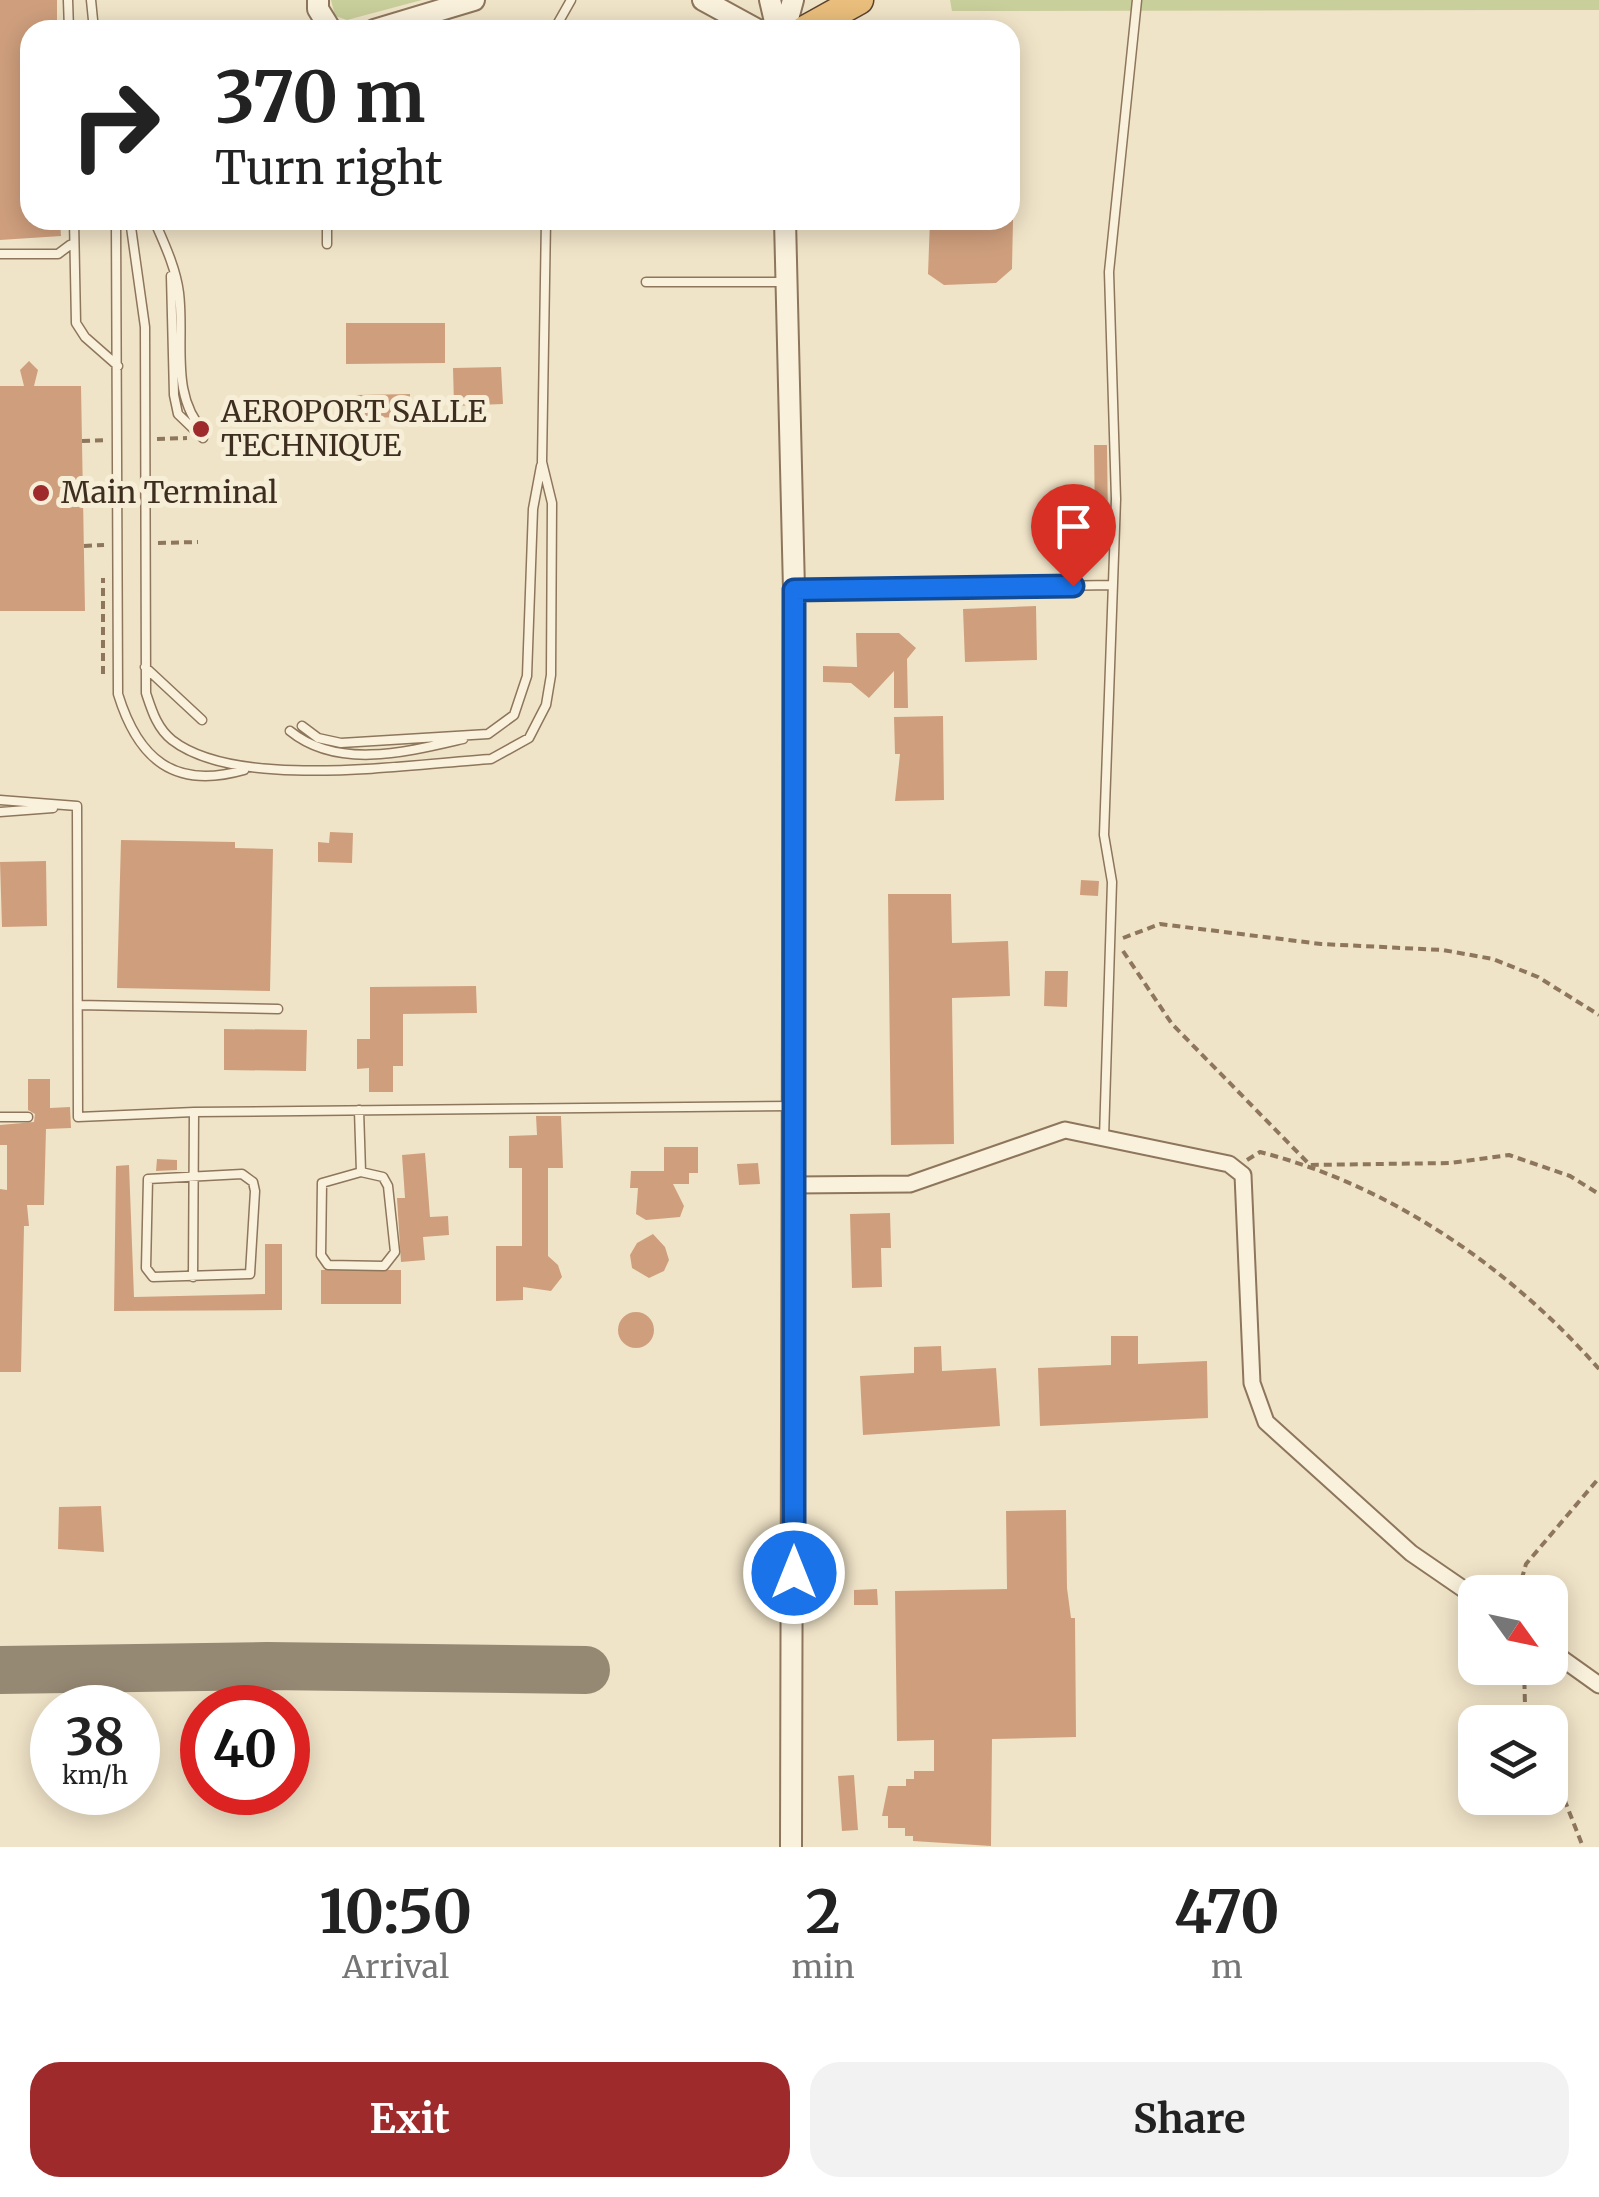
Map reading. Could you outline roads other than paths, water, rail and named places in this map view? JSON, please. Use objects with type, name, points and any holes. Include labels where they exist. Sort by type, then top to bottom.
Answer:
[{"type":"highway","points":[[823,20],[859,0]]},
{"type":"street","points":[[407,20],[474,0]]},
{"type":"street","points":[[703,0],[740,20]]},
{"type":"street","points":[[785,230],[794,590],[796,1106],[791,1847]]},
{"type":"street","points":[[796,1186],[910,1184],[1065,1130],[1234,1168],[1243,1175],[1252,1383],[1266,1422],[1397,1541],[1458,1585]]},
{"type":"street","points":[[1568,1663],[1599,1686]]},
{"type":"lane","points":[[1104,1138],[1112,882],[1104,835],[1116,499],[1109,272],[1137,0]]},
{"type":"lane","points":[[73,230],[76,322],[85,337],[118,366]]},
{"type":"lane","points":[[116,230],[114,544],[118,694],[128,730],[166,768],[222,776],[249,768],[492,759],[529,738],[546,705],[551,675],[552,503],[542,462]]},
{"type":"lane","points":[[131,230],[144,327],[146,693],[156,721],[170,738],[208,758],[249,768]]},
{"type":"lane","points":[[158,230],[171,262],[174,395],[178,414],[204,436]]},
{"type":"lane","points":[[326,230],[327,244]]},
{"type":"lane","points":[[290,731],[309,746],[352,754],[416,750],[488,734],[514,715],[523,696],[533,509],[542,462],[546,230]]},
{"type":"lane","points":[[0,254],[58,254],[72,240]]},
{"type":"lane","points":[[646,282],[786,282]]},
{"type":"lane","points":[[794,590],[1113,586]]},
{"type":"lane","points":[[146,666],[202,720]]},
{"type":"lane","points":[[302,726],[318,738],[341,743],[488,734]]},
{"type":"lane","points":[[0,800],[77,806]]},
{"type":"lane","points":[[77,806],[75,1117],[194,1112],[796,1106]]},
{"type":"lane","points":[[0,812],[77,806]]},
{"type":"lane","points":[[78,1005],[278,1009]]},
{"type":"lane","points":[[359,1110],[361,1172]]},
{"type":"lane","points":[[193,1277],[194,1112]]},
{"type":"lane","points":[[0,1117],[28,1118]]},
{"type":"lane","points":[[361,1172],[383,1177],[388,1186],[395,1252],[384,1266],[328,1265],[321,1256],[322,1182],[361,1172]]},
{"type":"lane","points":[[192,1175],[248,1176],[254,1191],[250,1274],[163,1279],[146,1268],[144,1192],[148,1179],[192,1175]]},
{"type":"place","name":"AEROPORT SALLE TECHNIQUE","points":[[201,429]]},
{"type":"place","name":"Main Terminal","points":[[41,493]]}]
